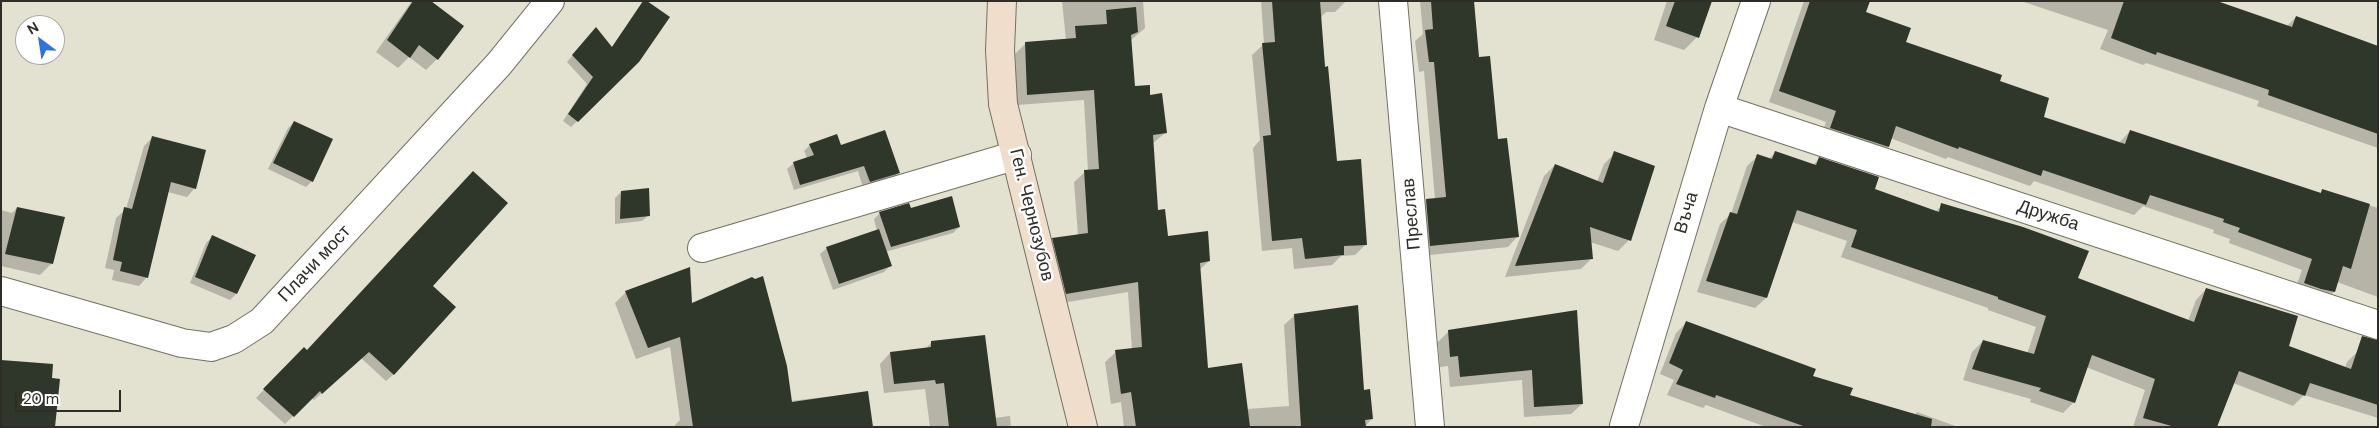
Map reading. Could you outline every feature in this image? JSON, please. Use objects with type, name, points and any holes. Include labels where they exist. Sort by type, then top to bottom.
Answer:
[{"type":"street","name":"Плачи мост","points":[[1,291],[182,343],[211,347],[234,339],[262,321],[499,64],[550,1]]},
{"type":"street","name":"Ген. Чернозубов","points":[[1002,1],[1000,50],[1004,104],[1084,427]]},
{"type":"street","name":"Преслав","points":[[1393,1],[1430,427]]},
{"type":"street","name":"Въча","points":[[1624,427],[1719,108],[1756,1]]},
{"type":"street","name":"Дружба","points":[[1719,108],[2378,324]]},
{"type":"street","points":[[702,248],[1017,155]]},
{"type":"building","points":[[413,1],[431,1],[464,26],[438,60],[419,45],[410,58],[387,40]]},
{"type":"building","points":[[643,1],[647,1],[670,17],[639,62],[578,122],[568,114],[593,77],[572,55],[596,27],[612,47]]},
{"type":"building","points":[[1272,1],[1320,1],[1325,67],[1328,66],[1337,161],[1361,159],[1367,245],[1344,246],[1344,255],[1305,259],[1302,238],[1272,241],[1263,136],[1271,135],[1262,43],[1275,42]]},
{"type":"building","points":[[1431,1],[1474,1],[1479,57],[1490,56],[1498,139],[1507,138],[1519,237],[1430,246],[1426,199],[1446,197],[1434,62],[1429,62],[1425,30],[1433,29]]},
{"type":"building","points":[[1675,1],[1712,1],[1699,38],[1666,26]]},
{"type":"building","points":[[1810,1],[1870,1],[1866,12],[1911,28],[1906,42],[2002,75],[2000,81],[2049,98],[2044,117],[2125,144],[2130,130],[2321,193],[2322,189],[2370,204],[2351,269],[2343,266],[2335,292],[2321,289],[2304,283],[2312,259],[2238,232],[2240,228],[2223,222],[2224,219],[2150,195],[2146,205],[2043,170],[2041,176],[1959,147],[1958,149],[1896,126],[1889,147],[1830,128],[1836,111],[1779,91]]},
{"type":"building","points":[[2124,1],[2217,1],[2292,27],[2296,16],[2378,46],[2378,134],[2268,95],[2269,90],[2157,52],[2156,55],[2111,38]]},
{"type":"building","points":[[1136,7],[1138,32],[1131,35],[1135,86],[1150,85],[1150,95],[1162,93],[1167,133],[1153,135],[1158,210],[1165,209],[1168,236],[1208,231],[1210,261],[1200,263],[1208,368],[1242,363],[1250,427],[1136,427],[1131,392],[1121,394],[1115,350],[1142,347],[1138,282],[1066,294],[1052,238],[1088,233],[1084,170],[1099,169],[1094,90],[1027,95],[1025,42],[1076,38],[1075,26],[1107,24],[1106,10]]},
{"type":"building","points":[[294,121],[333,139],[313,182],[273,163]]},
{"type":"building","points":[[885,130],[900,173],[870,182],[864,166],[800,185],[793,162],[814,155],[809,144],[837,134],[841,145]]},
{"type":"building","points":[[152,136],[206,150],[196,189],[171,182],[148,278],[120,271],[122,262],[113,260],[124,207],[132,209]]},
{"type":"building","points":[[1614,151],[1655,166],[1631,241],[1590,227],[1593,259],[1515,266],[1555,164],[1603,183]]},
{"type":"building","points":[[1775,151],[1816,165],[1819,157],[1879,177],[1875,189],[1939,212],[1941,203],[2023,227],[2089,251],[2078,278],[2194,322],[2206,288],[2298,316],[2289,346],[2351,369],[2362,336],[2378,340],[2378,405],[2310,383],[2305,396],[2239,371],[2217,427],[2175,427],[2143,418],[2155,379],[2092,355],[2075,403],[2039,391],[2041,388],[1972,369],[1983,340],[2034,354],[2046,316],[1998,299],[1998,297],[1851,247],[1857,230],[1797,210],[1767,298],[1706,281],[1730,212],[1737,214],[1757,154],[1772,159]]},
{"type":"building","points":[[473,171],[508,203],[433,286],[456,307],[394,375],[369,352],[322,394],[320,391],[294,417],[263,389],[304,347],[307,350]]},
{"type":"building","points":[[649,188],[650,216],[620,219],[621,191]]},
{"type":"building","points":[[952,196],[960,227],[891,247],[879,212],[909,203],[911,208]]},
{"type":"building","points":[[17,207],[65,217],[53,264],[5,254]]},
{"type":"building","points":[[879,229],[892,266],[839,284],[826,247]]},
{"type":"building","points":[[212,235],[256,255],[237,294],[195,277]]},
{"type":"building","points":[[690,267],[692,303],[752,277],[755,279],[763,276],[787,366],[792,402],[868,391],[873,427],[693,427],[680,337],[648,348],[625,291]]},
{"type":"building","points":[[1358,305],[1364,390],[1370,389],[1373,419],[1365,420],[1366,427],[1301,427],[1294,314]]},
{"type":"building","points":[[1577,310],[1583,404],[1534,407],[1532,370],[1460,377],[1458,356],[1450,357],[1448,330]]},
{"type":"building","points":[[1686,321],[1816,369],[1813,376],[1853,388],[1850,395],[1932,419],[1931,427],[1806,427],[1716,395],[1715,398],[1676,384],[1683,370],[1669,363]]},
{"type":"building","points":[[985,335],[997,427],[949,427],[944,383],[936,384],[935,380],[894,384],[890,352],[931,347],[931,341]]},
{"type":"building","points":[[1,360],[53,364],[52,378],[60,379],[55,427],[1,427]]}]
